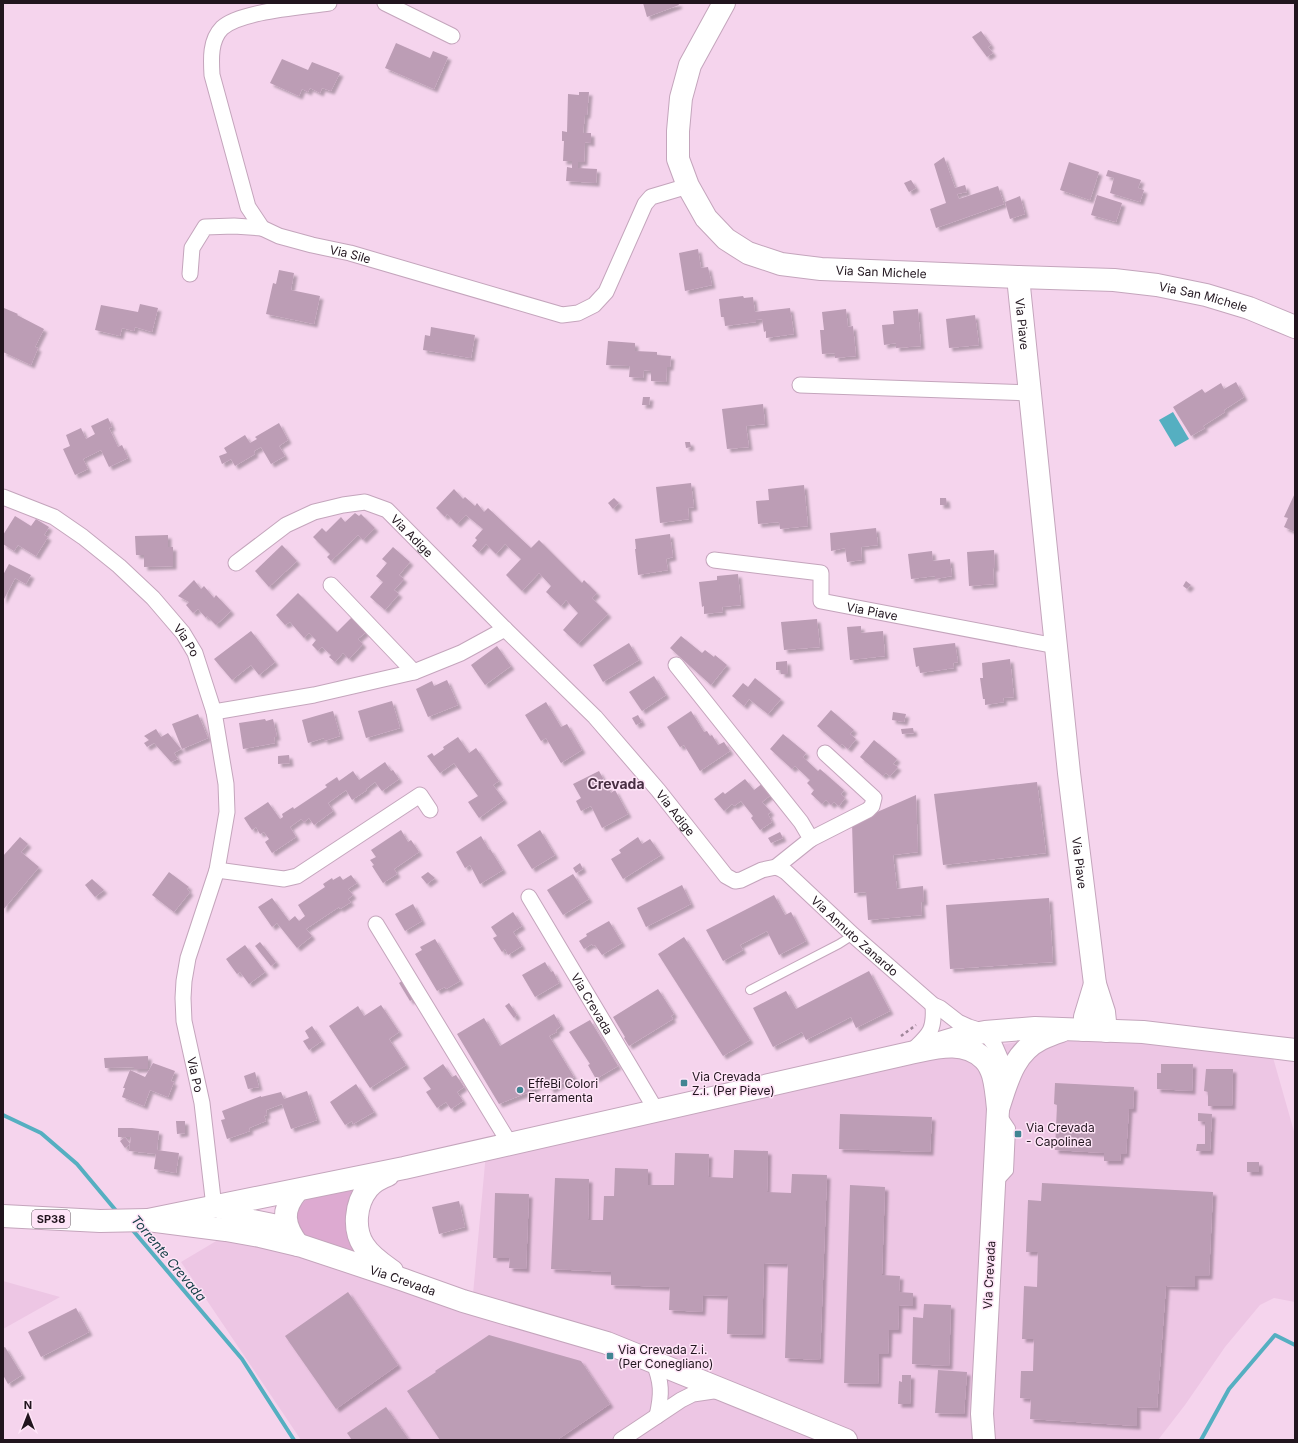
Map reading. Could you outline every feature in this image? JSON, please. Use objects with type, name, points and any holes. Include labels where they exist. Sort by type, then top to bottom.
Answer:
[{"type":"main road","name":"Via San Michele","points":[[724,3],[690,65],[681,98],[678,131],[678,159],[688,186],[706,218],[726,239],[748,253],[781,264],[821,268],[1018,278],[1114,280],[1158,285],[1206,295],[1249,308],[1295,327]]},
{"type":"main road","name":"Via Piave","points":[[1018,278],[1069,773],[1096,984],[1104,1012],[1106,1031]]},
{"type":"main road","name":"Via Piave","points":[[1074,1030],[1085,1017],[1096,984]]},
{"type":"main road","name":"Via Crevada","points":[[910,1053],[963,1036],[985,1032],[1035,1028],[1143,1032],[1295,1050]]},
{"type":"main road","name":"Via Crevada","points":[[998,1109],[1009,1075],[1020,1056],[1040,1039],[1074,1030]]},
{"type":"main road","name":"Via Crevada","points":[[148,1220],[297,1191],[404,1168],[910,1053],[944,1046],[968,1048],[978,1053],[988,1063],[993,1074],[998,1109],[982,1414],[984,1440]]},
{"type":"main road","points":[[404,1168],[378,1179],[368,1188],[361,1200],[357,1212],[356,1225],[363,1246],[370,1254],[404,1280]]},
{"type":"main road","points":[[297,1191],[290,1199],[286,1207],[285,1216],[287,1227],[291,1236],[298,1245]]},
{"type":"main road","name":"Via Crevada","points":[[3,1216],[100,1221],[148,1220],[226,1230],[298,1245],[463,1301],[607,1343],[846,1440]]},
{"type":"main road","points":[[978,1440],[982,1414]]},
{"type":"street","points":[[262,228],[248,207],[212,74],[211,56],[214,42],[221,28],[235,19],[252,14],[329,3]]},
{"type":"street","points":[[385,3],[452,36]]},
{"type":"street","name":"Via Sile","points":[[262,228],[279,236],[312,245],[350,252],[562,315],[578,313],[594,305],[606,292],[645,204],[651,197],[688,186]]},
{"type":"street","points":[[190,274],[192,248],[205,227],[234,226],[262,228]]},
{"type":"street","points":[[800,385],[1030,393]]},
{"type":"street","name":"Via Po","points":[[3,497],[54,517],[83,537],[120,566],[153,598],[183,633],[195,653],[214,712],[226,784],[227,812],[216,870],[188,958],[183,998],[184,1021],[202,1103],[214,1207]]},
{"type":"street","name":"Via Adige","points":[[236,563],[286,525],[314,512],[343,505],[365,502],[387,510],[595,717],[658,790],[726,876],[735,881],[741,880],[762,870],[776,867],[811,839],[868,810],[872,806],[874,798],[825,753]]},
{"type":"street","name":"Via Piave","points":[[714,560],[821,573],[821,601],[1056,646]]},
{"type":"street","points":[[331,585],[414,672]]},
{"type":"street","points":[[214,712],[314,695],[414,672],[461,653],[505,629]]},
{"type":"street","points":[[676,665],[802,822],[811,839]]},
{"type":"street","points":[[216,870],[284,879],[297,876],[420,795],[430,810]]},
{"type":"street","name":"Via Annuto Zanardo","points":[[776,867],[786,872],[853,935],[933,1005],[940,1008],[958,1022],[985,1032]]},
{"type":"street","name":"Via Crevada","points":[[529,897],[656,1110]]},
{"type":"street","points":[[376,924],[510,1144]]},
{"type":"street","points":[[910,1053],[932,1028],[934,1021],[933,1005]]},
{"type":"street","name":"Via Crevada","points":[[985,1032],[994,1044],[1001,1060],[1002,1073],[998,1109]]},
{"type":"street","points":[[214,1207],[220,1211],[276,1222],[287,1227]]},
{"type":"street","points":[[653,1361],[661,1386],[657,1416]]},
{"type":"street","points":[[621,1440],[681,1400],[693,1394],[722,1389]]},
{"type":"lane","points":[[750,990],[839,944],[853,935]]},
{"type":"shaded area","points":[[1057,1036],[1150,1038],[1272,1054],[1295,1135],[1295,1302],[1274,1298],[1260,1305],[1225,1347],[1185,1405],[1158,1440],[301,1440],[181,1262],[228,1234],[472,1305],[486,1153],[946,1053]]},
{"type":"shaded area","points":[[357,1187],[356,1253],[302,1237],[295,1219],[299,1208],[304,1201]]},
{"type":"shaded area","points":[[3,1281],[60,1297],[3,1329]]},
{"type":"water","points":[[1173,412],[1189,439],[1175,447],[1159,420]]},
{"type":"building","points":[[643,3],[678,3],[679,5],[647,17]]},
{"type":"building","points":[[981,31],[991,45],[988,47],[993,53],[987,57],[972,37]]},
{"type":"building","points":[[396,43],[430,58],[433,51],[448,57],[434,89],[385,68]]},
{"type":"building","points":[[282,59],[308,70],[312,62],[340,73],[331,91],[322,88],[320,93],[310,88],[308,92],[302,89],[299,96],[270,83]]},
{"type":"building","points":[[579,92],[589,92],[587,115],[585,115],[583,133],[591,133],[591,143],[585,142],[584,162],[578,162],[578,168],[597,169],[596,183],[566,181],[567,167],[572,168],[572,161],[563,161],[564,141],[562,141],[562,131],[567,132],[568,94],[579,95]]},
{"type":"building","points":[[944,157],[955,188],[965,185],[967,192],[957,194],[959,199],[998,186],[1004,204],[936,228],[930,209],[946,203],[934,164]]},
{"type":"building","points":[[1069,162],[1099,172],[1090,200],[1060,190]]},
{"type":"building","points":[[1108,170],[1141,180],[1138,188],[1144,190],[1140,202],[1110,193],[1114,178],[1106,176]]},
{"type":"building","points":[[911,180],[916,188],[909,192],[904,183]]},
{"type":"building","points":[[1097,195],[1122,203],[1116,222],[1091,215]]},
{"type":"building","points":[[1020,196],[1025,214],[1010,219],[1005,202]]},
{"type":"building","points":[[698,249],[701,268],[708,267],[712,285],[685,291],[679,253]]},
{"type":"building","points":[[279,270],[294,273],[291,290],[320,296],[314,324],[266,314],[273,283],[276,284]]},
{"type":"building","points":[[743,296],[744,298],[753,297],[755,312],[790,308],[794,334],[766,338],[766,331],[764,332],[762,319],[756,320],[756,322],[725,326],[724,317],[721,317],[719,299]]},
{"type":"building","points":[[140,304],[158,308],[152,332],[135,327],[134,331],[122,328],[120,336],[95,330],[101,305],[138,312]]},
{"type":"building","points":[[4,308],[44,329],[35,347],[38,348],[31,365],[3,352]]},
{"type":"building","points":[[846,309],[848,327],[853,326],[856,356],[835,358],[835,353],[822,354],[820,330],[824,330],[822,312]]},
{"type":"building","points":[[918,309],[921,346],[896,348],[896,343],[884,345],[882,325],[894,324],[893,311]]},
{"type":"building","points":[[975,315],[979,345],[949,348],[946,319]]},
{"type":"building","points":[[431,327],[475,335],[471,358],[423,350],[425,335],[430,336]]},
{"type":"building","points":[[608,341],[635,343],[635,351],[657,352],[657,355],[671,356],[670,367],[667,367],[666,382],[651,381],[651,371],[644,370],[643,378],[629,377],[630,366],[606,365]]},
{"type":"building","points":[[1236,382],[1244,397],[1224,410],[1225,412],[1203,426],[1205,428],[1191,436],[1173,407],[1202,389],[1205,393],[1221,383],[1224,389]]},
{"type":"building","points":[[643,397],[650,397],[649,405],[642,405]]},
{"type":"building","points":[[763,404],[765,424],[746,426],[749,447],[727,449],[722,409]]},
{"type":"building","points":[[108,418],[112,427],[109,428],[118,447],[122,445],[128,458],[109,467],[101,450],[83,459],[88,469],[75,475],[63,449],[70,446],[66,435],[81,428],[86,439],[95,434],[91,426]]},
{"type":"building","points":[[279,423],[288,440],[279,446],[285,456],[271,464],[261,447],[254,451],[255,454],[235,466],[231,459],[222,464],[219,456],[227,453],[224,448],[245,435],[250,443],[257,439],[255,437]]},
{"type":"building","points":[[685,442],[690,442],[691,447],[686,448]]},
{"type":"building","points":[[691,483],[694,507],[688,508],[689,519],[660,523],[656,487]]},
{"type":"building","points":[[804,485],[808,526],[780,529],[779,522],[758,524],[756,501],[769,500],[768,489]]},
{"type":"building","points":[[454,489],[463,499],[465,497],[475,506],[477,503],[484,512],[488,508],[531,548],[539,540],[582,583],[584,580],[597,593],[592,598],[608,614],[578,644],[563,630],[578,613],[566,600],[561,606],[546,592],[551,586],[539,573],[522,591],[506,575],[521,559],[505,544],[496,554],[486,544],[479,552],[472,546],[477,540],[475,538],[483,529],[466,515],[457,524],[447,514],[445,517],[436,508]]},
{"type":"building","points":[[1295,493],[1295,532],[1284,527],[1288,518],[1284,517]]},
{"type":"building","points":[[614,498],[619,503],[613,509],[608,503]]},
{"type":"building","points":[[940,498],[946,498],[947,505],[940,505]]},
{"type":"building","points":[[355,513],[359,516],[361,514],[375,528],[363,540],[358,535],[331,561],[327,557],[330,554],[313,537],[322,528],[326,532],[341,517],[345,522]]},
{"type":"building","points":[[15,516],[31,526],[36,519],[49,527],[44,535],[48,537],[36,556],[18,545],[14,551],[3,544],[3,535]]},
{"type":"building","points":[[876,528],[878,545],[861,547],[862,560],[847,562],[845,548],[831,551],[830,533]]},
{"type":"building","points":[[670,534],[673,557],[666,559],[668,570],[638,575],[635,539]]},
{"type":"building","points":[[168,535],[168,547],[173,547],[173,566],[144,567],[144,555],[136,555],[135,536]]},
{"type":"building","points":[[282,545],[297,561],[269,587],[255,571]]},
{"type":"building","points":[[393,547],[410,562],[399,575],[404,579],[394,590],[399,594],[385,610],[370,597],[383,582],[376,576],[387,563],[382,559]]},
{"type":"building","points":[[994,550],[994,584],[969,586],[967,552]]},
{"type":"building","points":[[932,551],[933,561],[950,559],[952,576],[935,579],[935,576],[911,579],[908,554]]},
{"type":"building","points":[[9,564],[31,575],[26,584],[15,578],[3,601],[3,575]]},
{"type":"building","points":[[738,574],[741,605],[722,607],[723,612],[704,614],[704,606],[702,607],[699,582],[717,580],[717,576]]},
{"type":"building","points":[[194,580],[201,589],[204,586],[214,598],[216,595],[231,611],[216,625],[207,616],[206,618],[198,609],[193,613],[186,605],[189,602],[178,596]]},
{"type":"building","points":[[1186,581],[1191,585],[1187,589],[1183,586]]},
{"type":"building","points":[[298,593],[337,632],[352,617],[366,632],[358,639],[363,644],[349,659],[343,653],[335,662],[329,657],[331,655],[322,647],[318,651],[312,645],[316,640],[309,633],[304,638],[290,622],[285,625],[276,615]]},
{"type":"building","points":[[817,619],[820,647],[784,650],[781,622]]},
{"type":"building","points":[[861,626],[861,633],[883,631],[885,656],[850,660],[847,627]]},
{"type":"building","points":[[251,631],[275,662],[259,675],[251,665],[232,680],[214,659]]},
{"type":"building","points":[[681,636],[702,653],[705,650],[714,657],[715,655],[727,665],[711,685],[670,648]]},
{"type":"building","points":[[629,643],[639,660],[603,682],[593,665]]},
{"type":"building","points":[[955,643],[958,662],[953,663],[954,668],[920,673],[919,666],[916,667],[913,648]]},
{"type":"building","points":[[497,646],[511,666],[485,685],[471,665]]},
{"type":"building","points":[[1010,659],[1014,697],[1003,698],[1004,702],[985,705],[980,678],[983,678],[982,663]]},
{"type":"building","points":[[787,661],[788,674],[781,674],[781,670],[776,670],[776,662]]},
{"type":"building","points":[[654,676],[666,695],[642,711],[629,692]]},
{"type":"building","points":[[755,678],[781,699],[768,714],[749,699],[744,706],[732,696],[743,683],[748,687]]},
{"type":"building","points":[[447,680],[458,705],[428,717],[416,689],[432,681],[434,686]]},
{"type":"building","points":[[392,701],[400,728],[366,738],[358,711]]},
{"type":"building","points":[[546,702],[561,727],[567,724],[582,750],[561,763],[546,738],[541,741],[525,715]]},
{"type":"building","points":[[831,710],[854,730],[850,734],[856,739],[848,749],[842,744],[840,746],[817,726]]},
{"type":"building","points":[[333,711],[340,736],[324,741],[324,738],[308,743],[302,720]]},
{"type":"building","points":[[691,711],[704,732],[707,731],[710,736],[712,735],[718,745],[724,742],[730,751],[700,771],[684,745],[680,747],[667,727]]},
{"type":"building","points":[[893,712],[906,714],[904,722],[892,720]]},
{"type":"building","points":[[198,714],[208,738],[182,749],[172,724]]},
{"type":"building","points":[[638,715],[642,722],[636,725],[632,718]]},
{"type":"building","points":[[265,719],[266,721],[273,719],[277,737],[274,737],[275,743],[243,749],[239,723]]},
{"type":"building","points":[[913,728],[914,733],[902,734],[901,729]]},
{"type":"building","points":[[156,729],[161,737],[168,733],[181,749],[174,753],[178,759],[171,762],[154,743],[147,747],[144,743],[149,740],[144,736]]},
{"type":"building","points":[[783,734],[806,753],[803,757],[818,771],[820,769],[844,790],[841,794],[845,798],[839,806],[834,802],[831,805],[826,800],[822,804],[811,794],[814,790],[807,783],[810,780],[795,766],[792,769],[770,749]]},
{"type":"building","points":[[458,737],[469,753],[476,748],[499,781],[493,785],[504,800],[479,818],[468,802],[478,796],[454,763],[440,773],[427,756],[432,753],[434,756],[444,749],[443,747]]},
{"type":"building","points":[[874,740],[897,759],[893,764],[898,767],[890,776],[886,773],[883,776],[860,757]]},
{"type":"building","points":[[289,755],[290,763],[278,764],[278,756]]},
{"type":"building","points":[[385,762],[399,779],[382,791],[375,782],[366,789],[367,790],[352,800],[346,790],[328,803],[333,811],[314,825],[309,818],[304,822],[301,819],[290,827],[296,837],[272,853],[265,842],[269,839],[264,832],[260,834],[256,827],[252,830],[244,818],[268,802],[280,819],[283,817],[282,814],[293,807],[294,809],[327,787],[325,785],[337,777],[339,781],[353,771],[359,780]]},
{"type":"building","points":[[599,771],[611,793],[615,790],[628,814],[602,828],[591,806],[581,811],[576,801],[581,798],[573,784]]},
{"type":"building","points":[[745,779],[754,790],[763,783],[772,794],[762,802],[771,812],[768,814],[772,822],[760,830],[751,818],[753,816],[741,801],[734,806],[732,804],[724,811],[714,799],[723,792],[725,794]]},
{"type":"building","points":[[1037,782],[1046,853],[943,865],[934,794]]},
{"type":"building","points":[[916,795],[918,852],[893,855],[897,889],[923,886],[924,902],[921,902],[922,915],[868,920],[866,892],[854,893],[852,823]]},
{"type":"building","points":[[401,830],[408,842],[411,840],[419,852],[394,869],[397,874],[383,883],[372,866],[374,865],[370,860],[376,857],[371,850]]},
{"type":"building","points":[[540,830],[555,855],[532,869],[517,845]]},
{"type":"building","points":[[780,832],[783,838],[771,843],[768,838]]},
{"type":"building","points":[[481,836],[503,870],[480,884],[470,865],[465,868],[456,852]]},
{"type":"building","points":[[20,837],[28,844],[21,852],[39,867],[3,910],[3,856]]},
{"type":"building","points":[[638,837],[642,844],[650,839],[661,855],[623,879],[611,859],[621,853],[619,850]]},
{"type":"building","points":[[580,863],[583,869],[576,873],[573,868]]},
{"type":"building","points":[[169,872],[189,887],[187,889],[190,892],[174,912],[152,895]]},
{"type":"building","points":[[428,872],[435,878],[427,884],[421,877]]},
{"type":"building","points":[[573,874],[589,899],[563,915],[547,890]]},
{"type":"building","points":[[351,875],[357,883],[348,889],[353,895],[348,899],[351,902],[340,909],[339,907],[306,929],[312,936],[297,948],[277,923],[272,927],[258,907],[272,898],[289,921],[295,916],[299,921],[305,916],[298,905],[325,887],[323,884],[332,878],[333,880],[340,876],[343,880]]},
{"type":"building","points":[[92,879],[104,890],[95,897],[85,885]]},
{"type":"building","points":[[682,885],[691,904],[646,927],[637,908]]},
{"type":"building","points":[[774,895],[785,915],[791,912],[806,941],[779,955],[767,931],[740,945],[743,950],[723,961],[706,930]]},
{"type":"building","points":[[1049,898],[1053,962],[950,969],[946,905]]},
{"type":"building","points":[[413,904],[422,921],[405,931],[395,914]]},
{"type":"building","points":[[513,912],[522,926],[513,932],[522,946],[508,955],[505,949],[502,952],[493,938],[497,936],[491,927]]},
{"type":"building","points":[[609,921],[622,943],[602,955],[595,945],[593,946],[592,944],[584,949],[579,941],[587,936],[586,934]]},
{"type":"building","points":[[684,937],[750,1040],[723,1056],[658,954]]},
{"type":"building","points":[[435,939],[460,981],[446,989],[445,987],[437,991],[415,954],[422,950],[420,947]]},
{"type":"building","points":[[260,942],[276,962],[271,966],[255,946]]},
{"type":"building","points":[[245,945],[265,972],[249,984],[240,972],[237,974],[226,959]]},
{"type":"building","points":[[545,962],[551,972],[553,971],[559,983],[535,997],[522,975]]},
{"type":"building","points":[[869,971],[890,1011],[856,1028],[851,1017],[806,1040],[802,1032],[773,1047],[753,1008],[786,991],[796,1009]]},
{"type":"building","points":[[405,979],[416,997],[410,1001],[399,983]]},
{"type":"building","points":[[658,989],[674,1014],[671,1016],[673,1019],[629,1046],[613,1017]]},
{"type":"building","points":[[509,1003],[517,1015],[514,1018],[505,1006]]},
{"type":"building","points":[[381,1005],[399,1032],[389,1039],[406,1065],[370,1088],[329,1026],[358,1006],[364,1016]]},
{"type":"building","points":[[554,1014],[561,1026],[556,1030],[557,1032],[549,1036],[574,1077],[551,1090],[546,1081],[527,1093],[499,1104],[457,1034],[484,1018],[500,1046]]},
{"type":"building","points":[[590,1020],[618,1066],[596,1079],[588,1065],[590,1064],[569,1032]]},
{"type":"building","points":[[312,1026],[322,1041],[309,1050],[303,1041],[309,1038],[305,1031]]},
{"type":"building","points":[[148,1056],[148,1069],[134,1069],[134,1067],[105,1068],[104,1058]]},
{"type":"building","points":[[153,1063],[175,1071],[171,1081],[174,1082],[168,1097],[150,1090],[144,1106],[122,1097],[125,1088],[123,1088],[130,1070],[145,1077]]},
{"type":"building","points":[[443,1064],[452,1077],[456,1075],[464,1087],[457,1092],[463,1101],[451,1109],[446,1102],[437,1108],[426,1092],[431,1089],[423,1078]]},
{"type":"building","points":[[1161,1064],[1193,1064],[1192,1091],[1157,1089],[1157,1073],[1161,1073]]},
{"type":"building","points":[[1206,1069],[1233,1069],[1232,1106],[1208,1106],[1208,1092],[1204,1091]]},
{"type":"building","points":[[255,1072],[259,1087],[248,1089],[244,1076]]},
{"type":"building","points":[[1055,1083],[1134,1087],[1133,1109],[1129,1109],[1126,1154],[1121,1154],[1120,1161],[1104,1161],[1104,1153],[1055,1150],[1057,1105],[1054,1104]]},
{"type":"building","points":[[356,1084],[374,1112],[353,1124],[352,1121],[345,1125],[330,1102]]},
{"type":"building","points":[[307,1091],[317,1120],[291,1129],[282,1104],[266,1110],[267,1115],[264,1116],[266,1121],[249,1128],[250,1131],[227,1139],[221,1120],[225,1119],[222,1111],[261,1096],[281,1092],[284,1099]]},
{"type":"building","points":[[1198,1113],[1212,1114],[1210,1151],[1196,1151],[1197,1144],[1205,1144],[1205,1122],[1198,1121]]},
{"type":"building","points":[[840,1114],[932,1117],[930,1152],[839,1149]]},
{"type":"building","points":[[176,1121],[185,1121],[185,1133],[177,1134]]},
{"type":"building","points":[[118,1128],[159,1131],[157,1150],[179,1153],[176,1173],[154,1169],[156,1154],[129,1151],[131,1137],[118,1137]]},
{"type":"building","points":[[125,1137],[130,1144],[125,1148],[120,1141]]},
{"type":"building","points":[[734,1150],[768,1151],[767,1192],[791,1193],[792,1174],[827,1175],[820,1360],[785,1358],[788,1264],[764,1263],[762,1335],[727,1334],[728,1296],[703,1295],[702,1312],[669,1310],[670,1287],[611,1285],[611,1272],[551,1269],[555,1178],[589,1179],[588,1220],[603,1220],[604,1196],[614,1196],[615,1168],[648,1169],[648,1185],[674,1185],[675,1153],[709,1154],[708,1177],[733,1178]]},
{"type":"building","points":[[1247,1162],[1259,1162],[1259,1172],[1247,1172]]},
{"type":"building","points":[[1042,1183],[1213,1192],[1209,1276],[1195,1276],[1195,1287],[1166,1286],[1157,1408],[1137,1407],[1137,1426],[1030,1419],[1031,1399],[1020,1398],[1021,1371],[1033,1371],[1034,1339],[1022,1339],[1024,1286],[1037,1287],[1038,1252],[1026,1252],[1028,1200],[1041,1201]]},
{"type":"building","points":[[850,1185],[885,1187],[882,1275],[900,1276],[899,1292],[913,1293],[913,1306],[899,1305],[898,1330],[889,1330],[888,1354],[879,1354],[878,1384],[844,1383]]},
{"type":"building","points":[[495,1193],[529,1194],[526,1269],[509,1268],[510,1258],[493,1258]]},
{"type":"building","points":[[459,1201],[465,1227],[439,1234],[432,1207]]},
{"type":"building","points":[[348,1292],[398,1365],[336,1409],[285,1336]]},
{"type":"building","points":[[924,1304],[951,1305],[949,1366],[912,1364],[913,1317],[923,1318]]},
{"type":"building","points":[[76,1308],[89,1332],[41,1357],[28,1332]]},
{"type":"building","points":[[489,1335],[581,1361],[610,1404],[557,1440],[440,1440],[407,1391]]},
{"type":"building","points":[[5,1347],[22,1375],[8,1384],[3,1375],[3,1348]]},
{"type":"building","points":[[938,1370],[967,1372],[964,1414],[935,1413]]},
{"type":"building","points":[[902,1375],[911,1375],[910,1404],[898,1404],[899,1381],[902,1382]]},
{"type":"building","points":[[386,1407],[409,1440],[352,1440],[347,1433]]},
{"type":"waterway","name":"Torrente Crevada","points":[[3,1115],[41,1133],[77,1164],[118,1213]]},
{"type":"waterway","name":"Torrente Crevada","points":[[130,1227],[242,1359],[294,1440]]},
{"type":"waterway","name":"Torrente Crevada","points":[[1201,1440],[1229,1389],[1275,1335],[1295,1345]]},
{"type":"place","name":"Via Crevada Z.i. (Per Pieve)","points":[[684,1083]]},
{"type":"place","name":"EffeBi Colori Ferramenta","points":[[520,1090]]},
{"type":"place","name":"Via Crevada - Capolinea","points":[[1018,1134]]},
{"type":"place","name":"Via Crevada Z.i. (Per Conegliano)","points":[[610,1356]]},
{"type":"district","name":"Crevada","points":[[616,783]]}]
